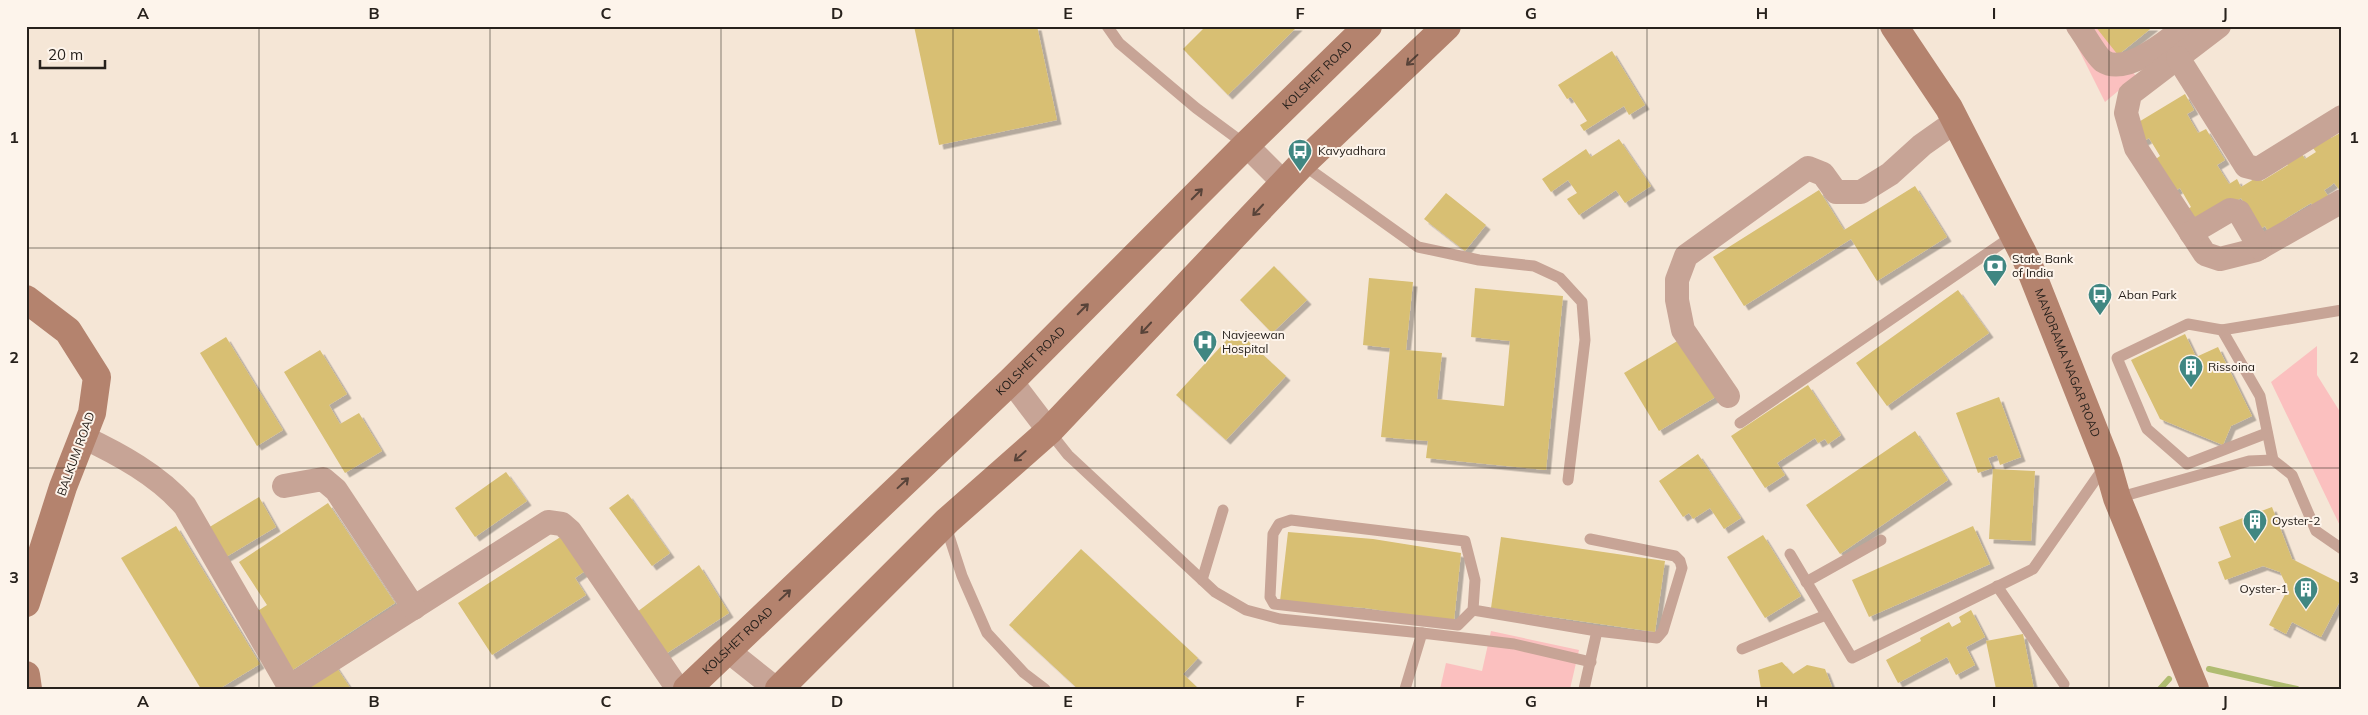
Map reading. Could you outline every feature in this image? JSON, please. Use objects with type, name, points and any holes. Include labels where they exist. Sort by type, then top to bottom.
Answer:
[{"type":"street","name":"KOLSHET ROAD","points":[[686,689],[1011,381],[1246,145],[1368,26]]},
{"type":"street","points":[[727,650],[778,689],[947,521],[1049,432],[1293,173],[1447,26]]},
{"type":"street","name":"MANORAMA NAGAR ROAD","points":[[1894,26],[1949,108],[2027,261],[2108,463],[2117,498],[2194,689]]},
{"type":"street","points":[[2078,26],[2103,61],[2115,64],[2134,61],[2169,40],[2186,26]]},
{"type":"street","points":[[2219,26],[2130,94],[2126,112],[2136,148],[2205,254],[2220,259],[2260,248],[2342,201]]},
{"type":"street","points":[[2178,58],[2246,166],[2258,169],[2342,117]]},
{"type":"street","points":[[1728,396],[1683,330],[1677,300],[1677,280],[1686,256],[1808,168],[1823,174],[1836,192],[1861,192],[1890,174],[1922,144],[1956,122]]},
{"type":"street","points":[[1246,145],[1293,173]]},
{"type":"street","points":[[2192,233],[2230,210],[2239,212],[2260,248]]},
{"type":"street","name":"BALKUM ROAD","points":[[26,299],[68,331],[97,377],[92,413],[63,487],[26,603]]},
{"type":"street","points":[[1011,381],[1049,432]]},
{"type":"street","points":[[83,437],[116,452],[173,492],[185,506],[286,681],[294,684],[548,522],[562,524],[570,531],[678,689]]},
{"type":"street","points":[[284,486],[323,479],[336,490],[414,608]]},
{"type":"street","points":[[26,676],[28,689]]},
{"type":"lane","points":[[1107,26],[1119,43],[1196,108],[1246,145]]},
{"type":"lane","points":[[1293,173],[1418,247],[1479,260],[1534,266],[1560,278],[1582,302],[1586,340],[1568,480]]},
{"type":"lane","points":[[1740,423],[2014,235]]},
{"type":"lane","points":[[2268,433],[2186,464],[2148,429],[2117,358],[2188,324],[2222,330],[2342,310]]},
{"type":"lane","points":[[2222,330],[2260,396],[2273,460]]},
{"type":"lane","points":[[1049,432],[1068,455],[1215,592],[1246,610],[1280,620],[1422,633],[1514,644],[1592,662]]},
{"type":"lane","points":[[2117,498],[2249,461],[2273,460],[2292,475],[2316,531],[2342,549]]},
{"type":"lane","points":[[1790,554],[1852,658],[2033,569],[2108,463]]},
{"type":"lane","points":[[1202,580],[1223,510]]},
{"type":"lane","points":[[1291,520],[1465,541],[1475,580],[1473,610],[1458,624],[1274,604],[1270,597],[1273,534],[1279,524],[1291,520]]},
{"type":"lane","points":[[947,521],[949,536],[962,576],[987,633],[1024,673],[1044,689]]},
{"type":"lane","points":[[1473,610],[1597,631],[1657,638],[1663,631],[1682,568],[1680,561],[1675,556],[1590,539]]},
{"type":"lane","points":[[1806,582],[1881,540]]},
{"type":"lane","points":[[1997,586],[2064,684]]},
{"type":"lane","points":[[1742,649],[1826,615]]},
{"type":"lane","points":[[1584,689],[1592,662],[1597,631]]},
{"type":"lane","points":[[1405,689],[1422,633]]},
{"type":"shaded area","points":[[2067,26],[2096,26],[2136,76],[2105,102]]},
{"type":"shaded area","points":[[2317,346],[2317,375],[2342,415],[2342,530],[2271,382]]},
{"type":"shaded area","points":[[1491,631],[1579,650],[1570,689],[1440,689],[1446,663],[1482,671]]},
{"type":"building","points":[[914,26],[1037,26],[1057,120],[939,145]]},
{"type":"building","points":[[1206,26],[1298,26],[1228,95],[1183,49]]},
{"type":"building","points":[[2095,26],[2154,26],[2118,55]]},
{"type":"building","points":[[1612,51],[1645,105],[1629,115],[1624,106],[1584,131],[1580,125],[1587,121],[1571,97],[1567,99],[1558,85]]},
{"type":"building","points":[[2185,94],[2194,110],[2187,114],[2198,133],[2206,129],[2225,160],[2217,165],[2229,184],[2237,179],[2241,187],[2259,176],[2262,181],[2288,165],[2284,160],[2300,151],[2305,159],[2316,152],[2310,144],[2328,133],[2331,138],[2342,132],[2342,193],[2334,183],[2324,190],[2331,200],[2315,209],[2311,203],[2285,219],[2289,225],[2271,236],[2265,226],[2260,229],[2241,198],[2194,227],[2184,211],[2191,207],[2180,188],[2173,192],[2153,161],[2160,156],[2149,138],[2142,142],[2132,126]]},
{"type":"building","points":[[1619,139],[1651,186],[1625,203],[1616,190],[1579,215],[1567,199],[1577,193],[1568,180],[1551,192],[1542,179],[1586,149],[1591,157]]},
{"type":"building","points":[[1915,186],[1947,237],[1877,281],[1851,239],[1744,306],[1713,257],[1819,190],[1844,230]]},
{"type":"building","points":[[1446,193],[1486,225],[1465,251],[1424,219]]},
{"type":"building","points":[[1274,266],[1307,300],[1272,333],[1240,300]]},
{"type":"building","points":[[1369,278],[1413,282],[1406,350],[1442,353],[1437,399],[1504,406],[1510,341],[1471,337],[1475,288],[1563,296],[1546,470],[1426,458],[1428,441],[1381,437],[1390,348],[1363,345]]},
{"type":"building","points":[[1958,290],[1989,333],[1887,406],[1856,363]]},
{"type":"building","points":[[1236,330],[1286,376],[1226,440],[1176,395]]},
{"type":"building","name":"Rissoina","points":[[2185,334],[2196,357],[2218,347],[2252,416],[2231,426],[2223,445],[2160,419],[2131,360]]},
{"type":"building","points":[[226,337],[283,430],[257,446],[200,353]]},
{"type":"building","points":[[1684,337],[1719,395],[1659,431],[1624,373]]},
{"type":"building","points":[[320,350],[347,394],[329,405],[340,424],[359,413],[382,451],[345,473],[284,372]]},
{"type":"building","points":[[1808,385],[1841,435],[1828,444],[1825,439],[1818,443],[1815,438],[1777,463],[1785,475],[1765,488],[1731,436]]},
{"type":"building","points":[[1999,397],[2021,457],[2000,465],[1997,455],[1988,458],[1992,468],[1978,473],[1956,413]]},
{"type":"building","points":[[1915,431],[1948,480],[1840,554],[1806,505]]},
{"type":"building","points":[[1698,454],[1741,518],[1724,529],[1710,508],[1693,519],[1689,513],[1683,517],[1659,481]]},
{"type":"building","points":[[1993,469],[2035,471],[2031,541],[1989,539]]},
{"type":"building","points":[[506,472],[527,501],[475,537],[455,508]]},
{"type":"building","points":[[628,494],[670,553],[652,566],[609,508]]},
{"type":"building","points":[[259,497],[276,527],[221,560],[203,531]]},
{"type":"building","points":[[328,503],[395,603],[288,673],[250,616],[267,605],[239,562]]},
{"type":"building","points":[[2272,507],[2292,559],[2342,584],[2342,597],[2321,637],[2292,622],[2286,634],[2269,625],[2288,589],[2280,572],[2263,566],[2225,580],[2218,562],[2231,557],[2219,527]]},
{"type":"building","points":[[176,526],[260,664],[219,689],[201,689],[121,558]]},
{"type":"building","points":[[1973,526],[1990,564],[1869,617],[1852,580]]},
{"type":"building","points":[[1288,532],[1373,539],[1461,553],[1454,621],[1365,608],[1280,601]]},
{"type":"building","points":[[1763,535],[1801,596],[1765,618],[1727,557]]},
{"type":"building","points":[[562,536],[585,571],[575,578],[586,595],[492,655],[458,603]]},
{"type":"building","points":[[1501,537],[1665,561],[1655,632],[1491,608]]},
{"type":"building","points":[[1081,549],[1198,658],[1183,674],[1199,689],[1078,689],[1009,625]]},
{"type":"building","points":[[699,565],[729,613],[664,655],[637,612]]},
{"type":"building","points":[[1971,610],[1985,637],[1966,647],[1975,665],[1956,675],[1947,657],[1898,683],[1886,660],[1921,641],[1920,638],[1949,622],[1952,627],[1961,622],[1959,617]]},
{"type":"building","points":[[2023,634],[2034,689],[1996,689],[1986,641]]},
{"type":"building","points":[[333,662],[351,689],[294,689]]},
{"type":"building","points":[[1782,662],[1793,674],[1807,665],[1825,669],[1832,687],[1830,689],[1761,689],[1758,670]]},
{"type":"waterway","points":[[2209,669],[2297,689]]},
{"type":"waterway","points":[[2160,689],[2169,679]]},
{"type":"place","name":"Kavyadhara","points":[[1300,172]]},
{"type":"place","name":"State Bank of India","points":[[1995,287]]},
{"type":"place","name":"Aban Park","points":[[2100,316]]},
{"type":"place","name":"Navjeewan Hospital","points":[[1205,363]]},
{"type":"place","name":"Rissoina","points":[[2191,388]]},
{"type":"place","name":"Oyster-2","points":[[2255,542]]},
{"type":"place","name":"Oyster-1","points":[[2306,610]]}]
